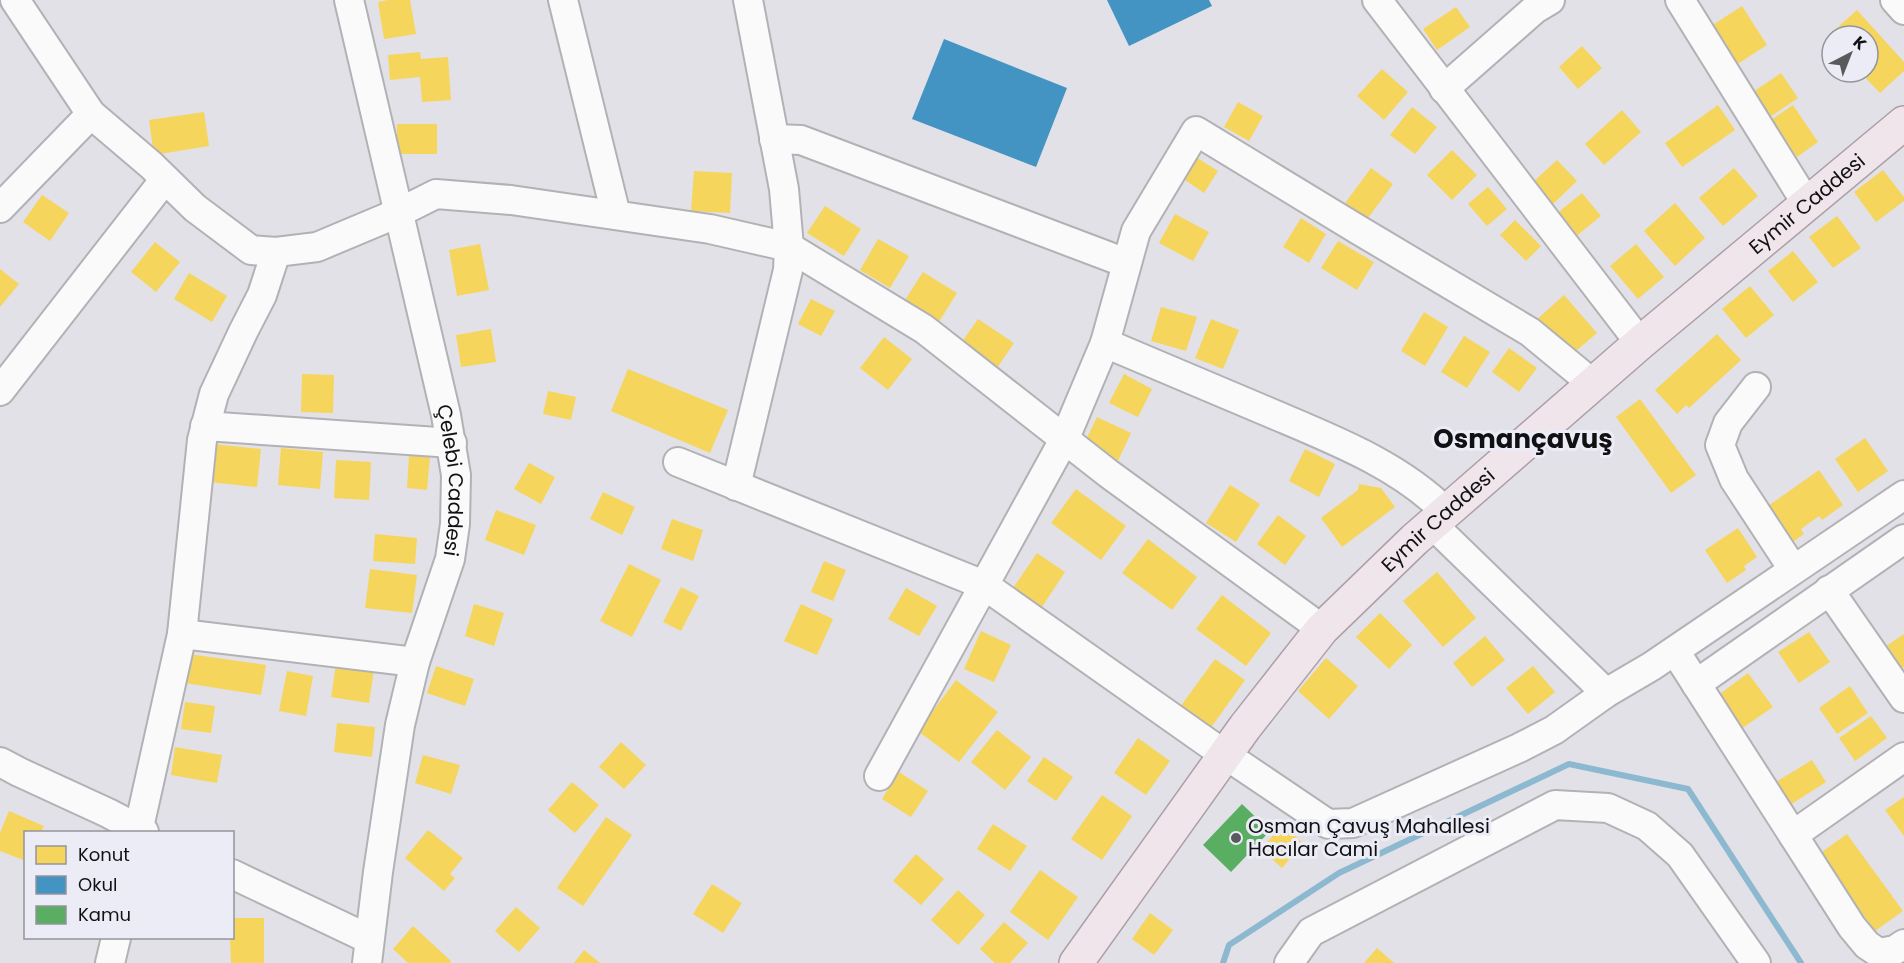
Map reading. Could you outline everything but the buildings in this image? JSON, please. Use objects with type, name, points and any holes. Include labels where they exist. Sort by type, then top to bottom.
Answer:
[{"type":"main road","name":"Eymir Caddesi","points":[[1076,963],[1225,754],[1322,629],[1439,518],[1593,384],[1904,123]]},
{"type":"street","points":[[15,0],[91,114],[195,208],[251,249],[276,252],[316,247],[398,213],[436,194],[511,200],[710,229],[789,247],[924,329],[1109,474],[1322,629]]},
{"type":"street","name":"Çelebi Caddesi","points":[[349,0],[452,443],[457,498],[456,524],[450,559],[415,662],[400,726],[368,951]]},
{"type":"street","points":[[563,0],[616,215]]},
{"type":"street","points":[[736,486],[788,270],[789,247],[784,189],[748,0]]},
{"type":"street","points":[[1377,0],[1640,344]]},
{"type":"street","points":[[1444,89],[1535,9],[1550,0]]},
{"type":"street","points":[[1680,0],[1807,204]]},
{"type":"street","points":[[1895,0],[1904,10]]},
{"type":"street","points":[[0,208],[91,114]]},
{"type":"street","points":[[879,776],[1065,438],[1106,343],[1136,231],[1196,130],[1530,332],[1593,384]]},
{"type":"street","points":[[774,139],[801,140],[1126,263]]},
{"type":"street","points":[[0,391],[165,179]]},
{"type":"street","points":[[140,831],[182,634],[205,426],[214,394],[262,295],[276,252]]},
{"type":"street","points":[[1106,343],[1346,445],[1392,471],[1432,498],[1439,518],[1606,693]]},
{"type":"street","points":[[1756,387],[1728,423],[1720,445],[1734,479],[1793,569]]},
{"type":"street","points":[[205,426],[452,443]]},
{"type":"street","points":[[678,462],[984,585],[1328,824],[1353,823],[1554,730],[1606,693],[1675,651],[1904,495]]},
{"type":"street","points":[[1696,684],[1904,538]]},
{"type":"street","points":[[1829,590],[1904,698]]},
{"type":"street","points":[[182,634],[415,662]]},
{"type":"street","points":[[1675,651],[1871,954],[1894,950],[1904,944]]},
{"type":"street","points":[[1793,835],[1904,757]]},
{"type":"street","points":[[0,762],[108,813],[138,831]]},
{"type":"street","points":[[1289,963],[1311,932],[1555,805],[1608,808],[1647,826],[1680,855],[1756,963]]},
{"type":"street","points":[[234,875],[368,951]]},
{"type":"street","points":[[111,963],[116,939]]},
{"type":"waterway","points":[[1223,963],[1229,945],[1339,873],[1569,764],[1688,789],[1801,963]]},
{"type":"place","name":"Osman Çavuş Mahallesi Hacılar Cami","points":[[1236,838]]},
{"type":"district","name":"Osmançavuş","points":[[1523,439]]}]
